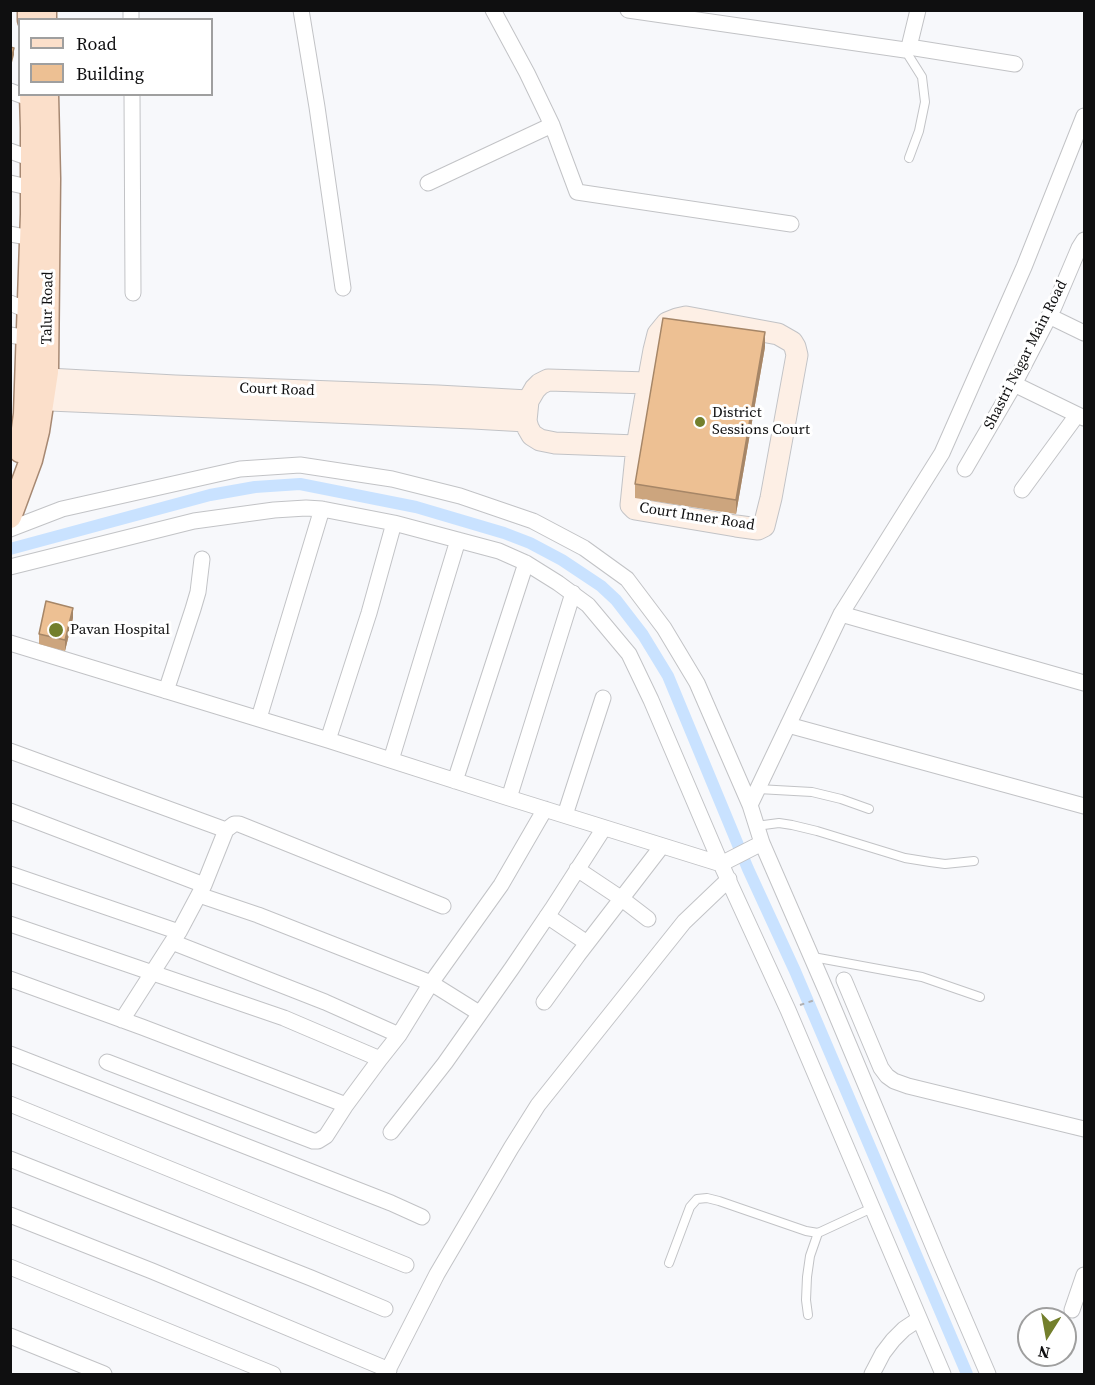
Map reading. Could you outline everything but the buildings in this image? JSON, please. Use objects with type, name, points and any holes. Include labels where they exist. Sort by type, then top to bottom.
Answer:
[{"type":"main road","name":"Talur Road","points":[[12,496],[16,427],[35,389],[19,336],[21,186],[32,159],[30,96]]},
{"type":"main road","name":"Talur Road","points":[[10,517],[31,460],[38,431],[35,389],[49,202],[30,96]]},
{"type":"street","points":[[301,10],[343,288]]},
{"type":"street","points":[[493,10],[552,124],[577,192],[791,224]]},
{"type":"street","points":[[628,10],[909,44],[1015,64]]},
{"type":"street","points":[[909,44],[918,10]]},
{"type":"street","points":[[132,96],[134,293]]},
{"type":"street","points":[[750,806],[842,614],[942,453],[1024,267],[1084,116]]},
{"type":"street","points":[[428,183],[552,124]]},
{"type":"street","points":[[10,151],[32,159]]},
{"type":"street","name":"Shastri Nagar Main Road","points":[[965,469],[1014,384],[1083,247]]},
{"type":"street","points":[[1049,316],[1084,333]]},
{"type":"street","name":"Court Inner Road","points":[[637,446],[631,505],[635,509],[747,528],[758,529],[764,526],[797,355],[792,342],[778,334],[686,317],[667,323],[658,334],[648,383]]},
{"type":"street","points":[[548,380],[648,383],[637,446],[555,443],[540,440],[528,429],[527,411],[535,388],[548,380]]},
{"type":"street","points":[[1014,384],[1081,417],[1022,490]]},
{"type":"street","name":"Court Road","points":[[35,389],[175,386],[527,411]]},
{"type":"street","points":[[10,529],[62,509],[240,469],[300,465],[403,482],[460,496],[534,521],[584,548],[627,579],[664,628],[697,683],[750,806],[756,826],[758,846],[812,957],[988,1374]]},
{"type":"street","points":[[10,567],[194,521],[293,508],[322,509],[394,524],[499,552],[526,563],[588,605],[629,654],[726,862],[729,879],[788,1010],[943,1374]]},
{"type":"street","points":[[259,718],[322,509]]},
{"type":"street","points":[[328,740],[369,613],[394,524]]},
{"type":"street","points":[[391,760],[458,540]]},
{"type":"street","points":[[166,691],[198,592],[202,559]]},
{"type":"street","points":[[455,781],[526,563]]},
{"type":"street","points":[[509,798],[573,593]]},
{"type":"street","points":[[842,614],[1084,683]]},
{"type":"street","points":[[10,643],[259,718],[662,846],[726,862],[758,846]]},
{"type":"street","points":[[565,815],[603,698]]},
{"type":"street","points":[[788,725],[1084,806]]},
{"type":"street","points":[[10,751],[226,830]]},
{"type":"street","points":[[107,1062],[318,1141],[326,1136],[346,1105],[399,1035],[431,983],[501,885],[545,809]]},
{"type":"street","points":[[10,811],[258,915],[431,983],[479,1013]]},
{"type":"street","points":[[122,1020],[176,937],[201,890],[226,830],[234,824],[443,906]]},
{"type":"street","points":[[391,1132],[445,1063],[547,916],[604,828]]},
{"type":"street","points":[[544,1002],[662,846]]},
{"type":"street","points":[[578,869],[648,919]]},
{"type":"street","points":[[10,874],[176,937],[399,1035]]},
{"type":"street","points":[[10,1215],[152,1271],[387,1372],[438,1274],[510,1148],[538,1105],[684,922],[729,879]]},
{"type":"street","points":[[547,916],[587,943]]},
{"type":"street","points":[[10,924],[284,1018],[380,1059]]},
{"type":"street","points":[[10,979],[346,1105]]},
{"type":"street","points":[[844,980],[881,1068],[886,1076],[894,1081],[1084,1129]]},
{"type":"street","points":[[10,1054],[380,1198],[422,1217]]},
{"type":"street","points":[[10,1104],[406,1265]]},
{"type":"street","points":[[10,1159],[385,1309]]},
{"type":"street","points":[[10,1267],[273,1374]]},
{"type":"street","points":[[1073,1307],[1084,1275]]},
{"type":"street","points":[[872,1374],[893,1340],[919,1319]]},
{"type":"street","points":[[10,1336],[104,1374]]},
{"type":"lane","points":[[909,44],[922,77],[925,102],[919,131],[909,158]]},
{"type":"lane","points":[[758,789],[812,792],[869,809]]},
{"type":"lane","points":[[756,826],[779,823],[792,825],[905,858],[945,864],[974,861]]},
{"type":"lane","points":[[812,957],[922,977],[980,997]]},
{"type":"lane","points":[[669,1263],[690,1207],[697,1199],[707,1198],[719,1201],[818,1233],[872,1208]]},
{"type":"lane","points":[[808,1315],[807,1277],[810,1256],[818,1233]]},
{"type":"path","points":[[799,1006],[819,998]]},
{"type":"waterway","points":[[10,549],[210,495],[255,487],[300,484],[416,507],[504,533],[530,543],[562,560],[601,586],[616,600],[643,635],[668,676],[748,869],[795,971],[967,1374]]},
{"type":"place","name":"District Sessions Court","points":[[700,422]]},
{"type":"place","name":"Pavan Hospital","points":[[56,630]]}]
